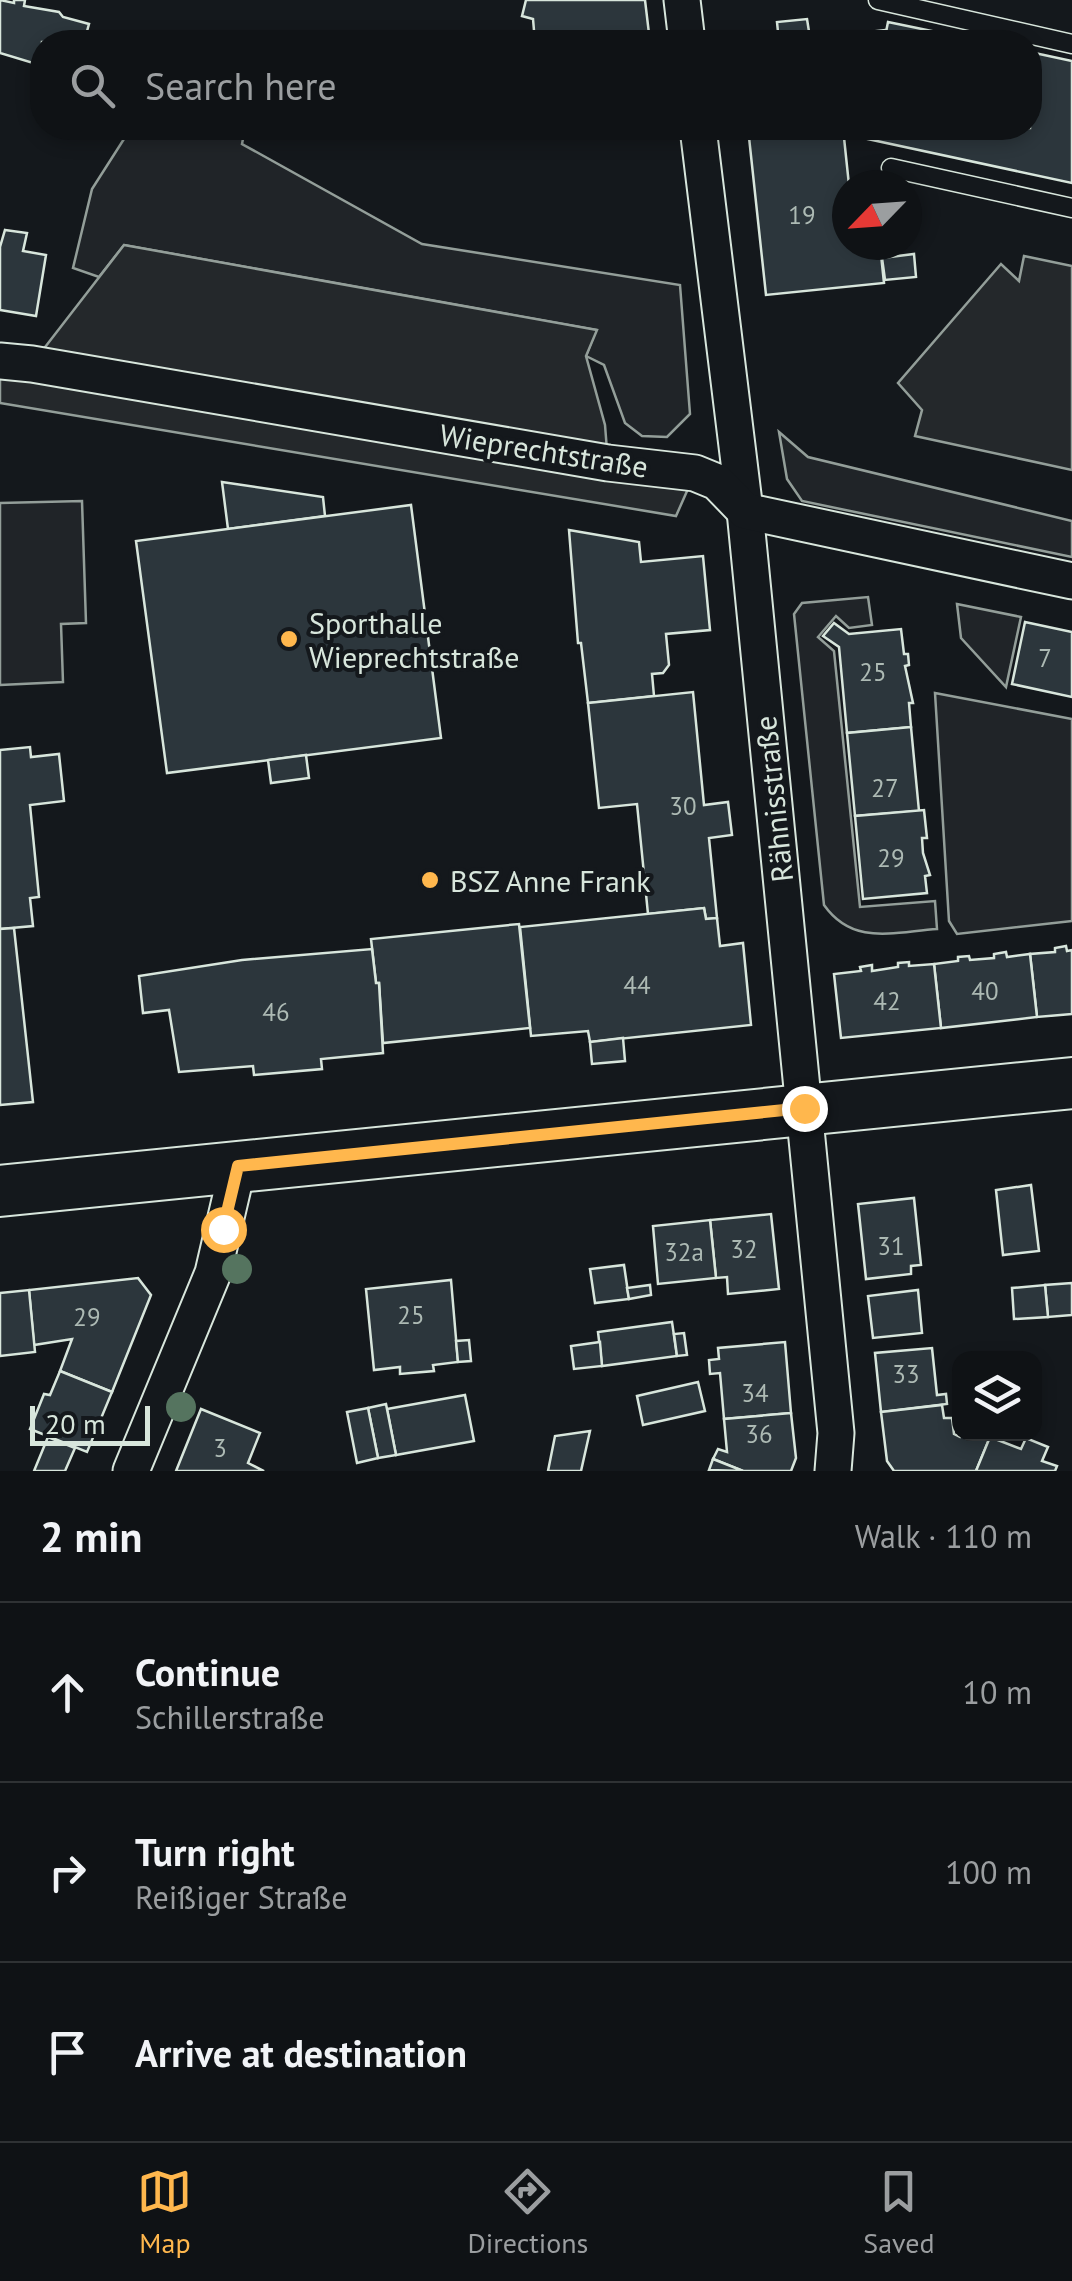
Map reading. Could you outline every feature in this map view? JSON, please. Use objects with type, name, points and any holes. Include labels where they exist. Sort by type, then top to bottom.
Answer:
[{"type":"street","points":[[682,0],[686,30]]},
{"type":"street","name":"Rähnisstraße","points":[[699,140],[744,512],[804,1108],[836,1433],[833,1471]]},
{"type":"street","name":"Wieprechtstraße","points":[[0,362],[32,364],[608,463],[695,472],[717,482],[744,512]]},
{"type":"street","points":[[744,512],[1072,581]]},
{"type":"street","points":[[0,1191],[1072,1082]]},
{"type":"street","points":[[131,1471],[212,1273],[238,1166]]},
{"type":"lane","points":[[878,0],[1010,30]]},
{"type":"lane","points":[[1042,37],[1072,44]]},
{"type":"lane","points":[[891,168],[1072,208]]},
{"type":"shaded area","points":[[123,140],[243,140],[242,144],[422,244],[680,285],[690,414],[667,437],[642,436],[625,423],[604,365],[586,356],[596,330],[124,245],[99,277],[73,268],[92,189]]},
{"type":"shaded area","points":[[124,245],[597,330],[586,356],[605,425],[608,463],[695,473],[676,516],[0,403],[0,361],[32,364]]},
{"type":"shaded area","points":[[1024,256],[1072,266],[1072,470],[915,436],[922,410],[898,383],[1001,264],[1019,281]]},
{"type":"shaded area","points":[[779,432],[808,457],[1072,521],[1072,557],[802,501],[787,479]]},
{"type":"shaded area","points":[[82,501],[86,623],[61,624],[63,682],[0,685],[0,503]]},
{"type":"shaded area","points":[[868,597],[872,625],[849,628],[836,616],[818,637],[834,651],[860,907],[935,901],[937,929],[875,934],[848,926],[824,905],[794,614],[802,603]]},
{"type":"shaded area","points":[[957,604],[1021,617],[1006,687],[961,638]]},
{"type":"shaded area","points":[[935,693],[1072,719],[1072,921],[957,934],[949,921]]},
{"type":"building","points":[[0,0],[25,0],[24,6],[59,12],[63,17],[89,24],[87,30],[30,30],[30,62],[0,53]]},
{"type":"building","points":[[526,0],[645,0],[649,30],[534,30],[533,19],[522,16]]},
{"type":"building","points":[[807,19],[809,30],[778,30],[777,22]]},
{"type":"building","points":[[888,22],[927,30],[886,30]]},
{"type":"building","points":[[1042,55],[1072,61],[1072,183],[872,140],[1042,140]]},
{"type":"building","points":[[749,140],[844,140],[847,170],[832,170],[832,260],[882,260],[884,283],[766,295]]},
{"type":"building","points":[[5,230],[27,233],[23,251],[46,255],[36,316],[0,310],[0,247]]},
{"type":"building","points":[[882,260],[915,260],[916,277],[885,280]]},
{"type":"building","points":[[222,482],[323,497],[325,516],[228,529]]},
{"type":"building","name":"Sporthalle Wieprechtstraße","points":[[411,505],[441,738],[167,773],[136,541]]},
{"type":"building","points":[[569,530],[639,542],[641,562],[703,556],[710,630],[666,634],[669,665],[663,673],[652,674],[654,696],[588,703],[578,643]]},
{"type":"building","points":[[1025,622],[1072,632],[1072,697],[1012,684]]},
{"type":"building","points":[[834,623],[849,634],[901,629],[913,703],[909,703],[911,727],[847,733],[839,647],[823,636]]},
{"type":"building","points":[[693,692],[704,805],[728,802],[732,835],[709,838],[717,918],[706,919],[704,908],[648,914],[637,804],[599,808],[588,703]]},
{"type":"building","points":[[911,727],[919,811],[855,816],[847,733]]},
{"type":"building","points":[[30,747],[31,757],[59,754],[64,801],[30,805],[39,897],[30,898],[33,926],[0,929],[0,750]]},
{"type":"building","points":[[306,755],[309,778],[271,783],[268,760]]},
{"type":"building","points":[[924,810],[927,838],[922,838],[923,853],[930,875],[925,876],[927,893],[863,899],[855,816]]},
{"type":"building","points":[[704,908],[706,919],[717,918],[720,946],[743,943],[751,1025],[590,1042],[588,1031],[531,1036],[520,927]]},
{"type":"building","points":[[519,924],[530,1028],[383,1043],[371,939]]},
{"type":"building","points":[[14,928],[33,1102],[0,1105],[0,929]]},
{"type":"building","points":[[1066,946],[1067,951],[1072,950],[1072,1014],[1037,1017],[1030,954],[1055,952],[1055,948]]},
{"type":"building","points":[[372,949],[379,983],[383,1053],[321,1059],[322,1069],[254,1075],[253,1066],[179,1072],[169,1010],[143,1013],[139,976],[242,960]]},
{"type":"building","points":[[1006,952],[1007,957],[1030,954],[1037,1017],[941,1028],[934,964],[958,961],[958,957],[994,958],[994,954]]},
{"type":"building","points":[[909,962],[909,966],[934,964],[941,1028],[841,1038],[834,974],[861,971],[860,967],[872,965],[872,971],[898,967],[898,963]]},
{"type":"building","points":[[623,1038],[625,1061],[592,1064],[590,1042]]},
{"type":"building","points":[[1031,1185],[1039,1251],[1003,1255],[996,1190]]},
{"type":"building","points":[[914,1198],[921,1265],[911,1266],[911,1274],[866,1279],[858,1204]]},
{"type":"building","points":[[771,1214],[779,1289],[728,1294],[727,1277],[716,1278],[710,1220]]},
{"type":"building","points":[[710,1220],[716,1278],[658,1284],[653,1226]]},
{"type":"building","points":[[624,1265],[629,1299],[595,1303],[590,1269]]},
{"type":"building","points":[[138,1278],[151,1295],[112,1392],[60,1371],[72,1339],[34,1345],[29,1290]]},
{"type":"building","points":[[451,1280],[458,1362],[433,1365],[434,1371],[400,1374],[400,1367],[374,1370],[366,1289]]},
{"type":"building","points":[[1072,1283],[1072,1315],[1048,1317],[1045,1285]]},
{"type":"building","points":[[650,1285],[651,1295],[629,1299],[627,1288]]},
{"type":"building","points":[[1045,1285],[1048,1317],[1014,1319],[1012,1288]]},
{"type":"building","points":[[29,1290],[35,1352],[0,1356],[0,1293]]},
{"type":"building","points":[[918,1290],[922,1333],[873,1338],[868,1296]]},
{"type":"building","points":[[672,1322],[677,1356],[602,1366],[598,1332]]},
{"type":"building","points":[[684,1333],[687,1355],[677,1356],[674,1334]]},
{"type":"building","points":[[469,1340],[471,1361],[458,1362],[456,1341]]},
{"type":"building","points":[[600,1342],[602,1366],[574,1369],[571,1346]]},
{"type":"building","points":[[785,1342],[791,1413],[724,1419],[720,1373],[710,1374],[709,1360],[719,1359],[718,1348]]},
{"type":"building","points":[[932,1348],[937,1395],[946,1394],[947,1404],[881,1412],[875,1353]]},
{"type":"building","points":[[60,1371],[112,1392],[87,1452],[30,1429],[44,1394],[50,1395]]},
{"type":"building","points":[[698,1382],[705,1411],[643,1425],[637,1396]]},
{"type":"building","points":[[465,1395],[474,1441],[396,1455],[387,1409]]},
{"type":"building","points":[[386,1404],[396,1455],[378,1458],[368,1408]]},
{"type":"building","points":[[942,1405],[944,1418],[952,1418],[952,1441],[988,1441],[976,1471],[894,1471],[887,1461],[881,1412]]},
{"type":"building","points":[[368,1408],[378,1458],[357,1463],[347,1412]]},
{"type":"building","points":[[201,1409],[260,1433],[248,1463],[264,1471],[176,1471]]},
{"type":"building","points":[[791,1413],[796,1458],[791,1471],[743,1471],[713,1459],[718,1449],[727,1452],[724,1419]]},
{"type":"building","points":[[590,1431],[581,1471],[548,1471],[555,1436]]},
{"type":"building","points":[[48,1437],[75,1448],[65,1471],[34,1471]]},
{"type":"building","points":[[988,1441],[1021,1449],[1025,1441],[1033,1441],[1048,1447],[1042,1461],[1057,1466],[1055,1471],[976,1471]]},
{"type":"building","points":[[713,1459],[743,1471],[709,1470]]},
{"type":"place","name":"Sporthalle Wieprechtstraße","points":[[289,639]]},
{"type":"place","name":"BSZ Anne Frank","points":[[430,880]]},
{"type":"route","points":[[223,1229],[238,1166],[804,1108]]}]
